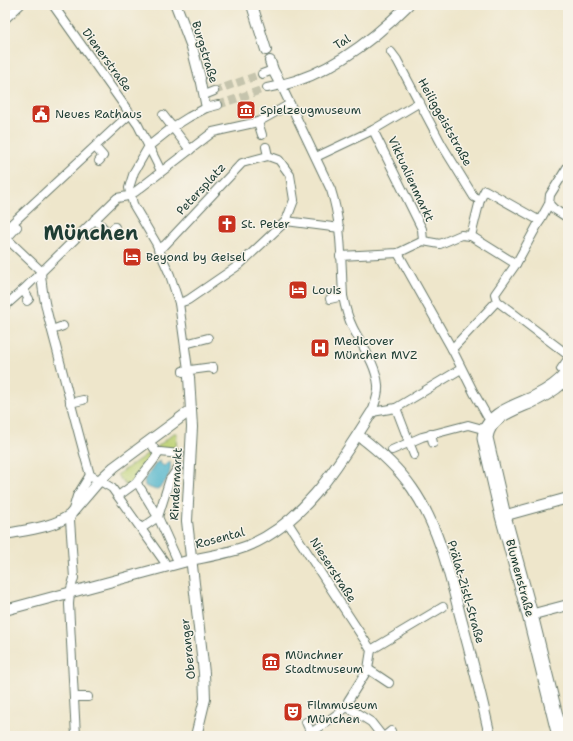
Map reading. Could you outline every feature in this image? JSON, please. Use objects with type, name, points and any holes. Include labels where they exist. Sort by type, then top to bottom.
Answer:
[{"type":"main road","points":[[486,422],[537,398],[550,390],[563,380],[565,372]]},
{"type":"main road","name":"Blumenstraße","points":[[486,422],[485,438],[503,516],[530,615],[560,736]]},
{"type":"street","points":[[5,19],[20,5]]},
{"type":"street","name":"Dienerstraße","points":[[52,5],[141,129],[161,171]]},
{"type":"street","name":"Burgstraße","points":[[176,5],[192,47],[206,108]]},
{"type":"street","points":[[252,5],[266,50]]},
{"type":"street","name":"Tal","points":[[280,84],[292,82],[320,71],[338,60],[378,34],[404,6]]},
{"type":"street","name":"Heiliggeiststraße","points":[[391,52],[397,60],[442,145],[474,197],[480,200]]},
{"type":"street","points":[[262,74],[272,65],[331,190],[336,206],[340,228],[340,256],[343,296],[348,317],[371,363],[376,375],[378,386],[378,394],[372,412],[358,435]]},
{"type":"street","points":[[266,88],[280,84]]},
{"type":"street","points":[[204,95],[214,92]]},
{"type":"street","points":[[316,157],[374,130],[420,102]]},
{"type":"street","points":[[5,306],[118,198],[130,195],[213,132],[258,122],[290,104]]},
{"type":"street","points":[[130,195],[129,188],[131,179],[141,158],[149,146],[189,116],[206,108],[218,105]]},
{"type":"street","points":[[76,736],[69,604],[70,592],[74,578],[70,520],[77,496],[90,475],[52,330],[42,287],[41,271],[11,232],[43,193],[95,147],[129,111]]},
{"type":"street","points":[[163,115],[190,150]]},
{"type":"street","points":[[258,122],[262,135]]},
{"type":"street","name":"Viktualienmarkt","points":[[374,130],[422,230],[423,241]]},
{"type":"street","points":[[95,147],[103,156],[99,159]]},
{"type":"street","points":[[179,303],[188,300],[239,265],[286,221],[294,200],[290,175],[279,160],[268,156],[266,147]]},
{"type":"street","name":"Petersplatz","points":[[158,249],[165,245],[242,163],[268,156]]},
{"type":"street","points":[[568,166],[550,195],[549,204],[516,264],[495,294],[497,301],[568,355]]},
{"type":"street","points":[[516,264],[471,236],[480,200],[485,190],[540,221]]},
{"type":"street","name":"Rindermarkt","points":[[130,195],[133,204],[150,231],[158,249],[167,277],[179,303],[185,344],[191,410],[192,439],[187,493],[187,521],[190,560]]},
{"type":"street","points":[[549,204],[568,218]]},
{"type":"street","points":[[95,219],[108,233],[115,227]]},
{"type":"street","points":[[286,221],[340,228]]},
{"type":"street","name":"Viktualienmarkt","points":[[340,256],[398,253],[423,241],[440,244],[461,235],[471,236]]},
{"type":"street","points":[[392,450],[431,434],[486,422],[452,349],[398,253]]},
{"type":"street","points":[[23,290],[29,299],[26,301]]},
{"type":"street","points":[[330,299],[343,296]]},
{"type":"street","points":[[452,349],[497,301]]},
{"type":"street","points":[[52,330],[63,326]]},
{"type":"street","points":[[185,344],[208,338]]},
{"type":"street","points":[[565,372],[561,369],[568,359]]},
{"type":"street","points":[[187,373],[213,367],[213,369]]},
{"type":"street","points":[[372,412],[396,408],[461,369]]},
{"type":"street","points":[[70,403],[82,400]]},
{"type":"street","points":[[396,408],[414,455]]},
{"type":"street","name":"Rindermarkt","points":[[5,534],[43,527],[65,518],[114,467],[191,410]]},
{"type":"street","points":[[431,434],[433,443]]},
{"type":"street","name":"Rosental","points":[[5,610],[190,560],[222,553],[250,544],[288,522],[307,504],[326,481],[358,435]]},
{"type":"street","name":"Prälat-Zistl-Straße","points":[[358,435],[383,455],[400,472],[424,507],[444,554],[480,687],[490,736]]},
{"type":"street","name":"Rindermarkt","points":[[149,441],[158,454]]},
{"type":"street","name":"Rindermarkt","points":[[118,496],[138,486],[145,470],[160,452],[180,454]]},
{"type":"street","name":"Rindermarkt","points":[[142,528],[158,517],[171,478],[180,466]]},
{"type":"street","points":[[90,475],[112,488],[164,560]]},
{"type":"street","name":"Rindermarkt","points":[[138,486],[158,517],[176,557]]},
{"type":"street","points":[[503,516],[568,498]]},
{"type":"street","name":"Nieserstraße","points":[[288,522],[371,650]]},
{"type":"street","name":"Oberanger","points":[[190,560],[204,673],[205,698],[196,736]]},
{"type":"street","points":[[530,615],[568,605]]},
{"type":"street","points":[[306,722],[309,734],[348,704],[368,669],[371,650],[401,637],[443,607]]},
{"type":"street","points":[[368,669],[389,682]]},
{"type":"street","points":[[74,696],[88,697]]},
{"type":"street","points":[[348,704],[371,722],[382,736]]},
{"type":"green space","points":[[174,433],[177,433],[176,451],[161,450],[157,447]]},
{"type":"green space","points":[[150,452],[154,457],[137,474],[134,481],[127,487],[117,475]]},
{"type":"water","points":[[160,461],[164,466],[170,461],[170,470],[166,481],[156,490],[145,486],[144,480],[156,463]]},
{"type":"tunnel","points":[[214,91],[262,74]]},
{"type":"tunnel","points":[[218,105],[267,88]]},
{"type":"place","name":"Spielzeugmuseum","points":[[246,110]]},
{"type":"place","name":"Neues Rathaus","points":[[41,114]]},
{"type":"place","name":"St. Peter","points":[[227,224]]},
{"type":"place","name":"Beyond by Geisel","points":[[132,257]]},
{"type":"place","name":"Louis","points":[[298,290]]},
{"type":"place","name":"Medicover München MVZ","points":[[320,348]]},
{"type":"place","name":"Münchner Stadtmuseum","points":[[271,662]]},
{"type":"place","name":"Filmmuseum München","points":[[293,712]]},
{"type":"district","name":"München","points":[[91,233]]}]
